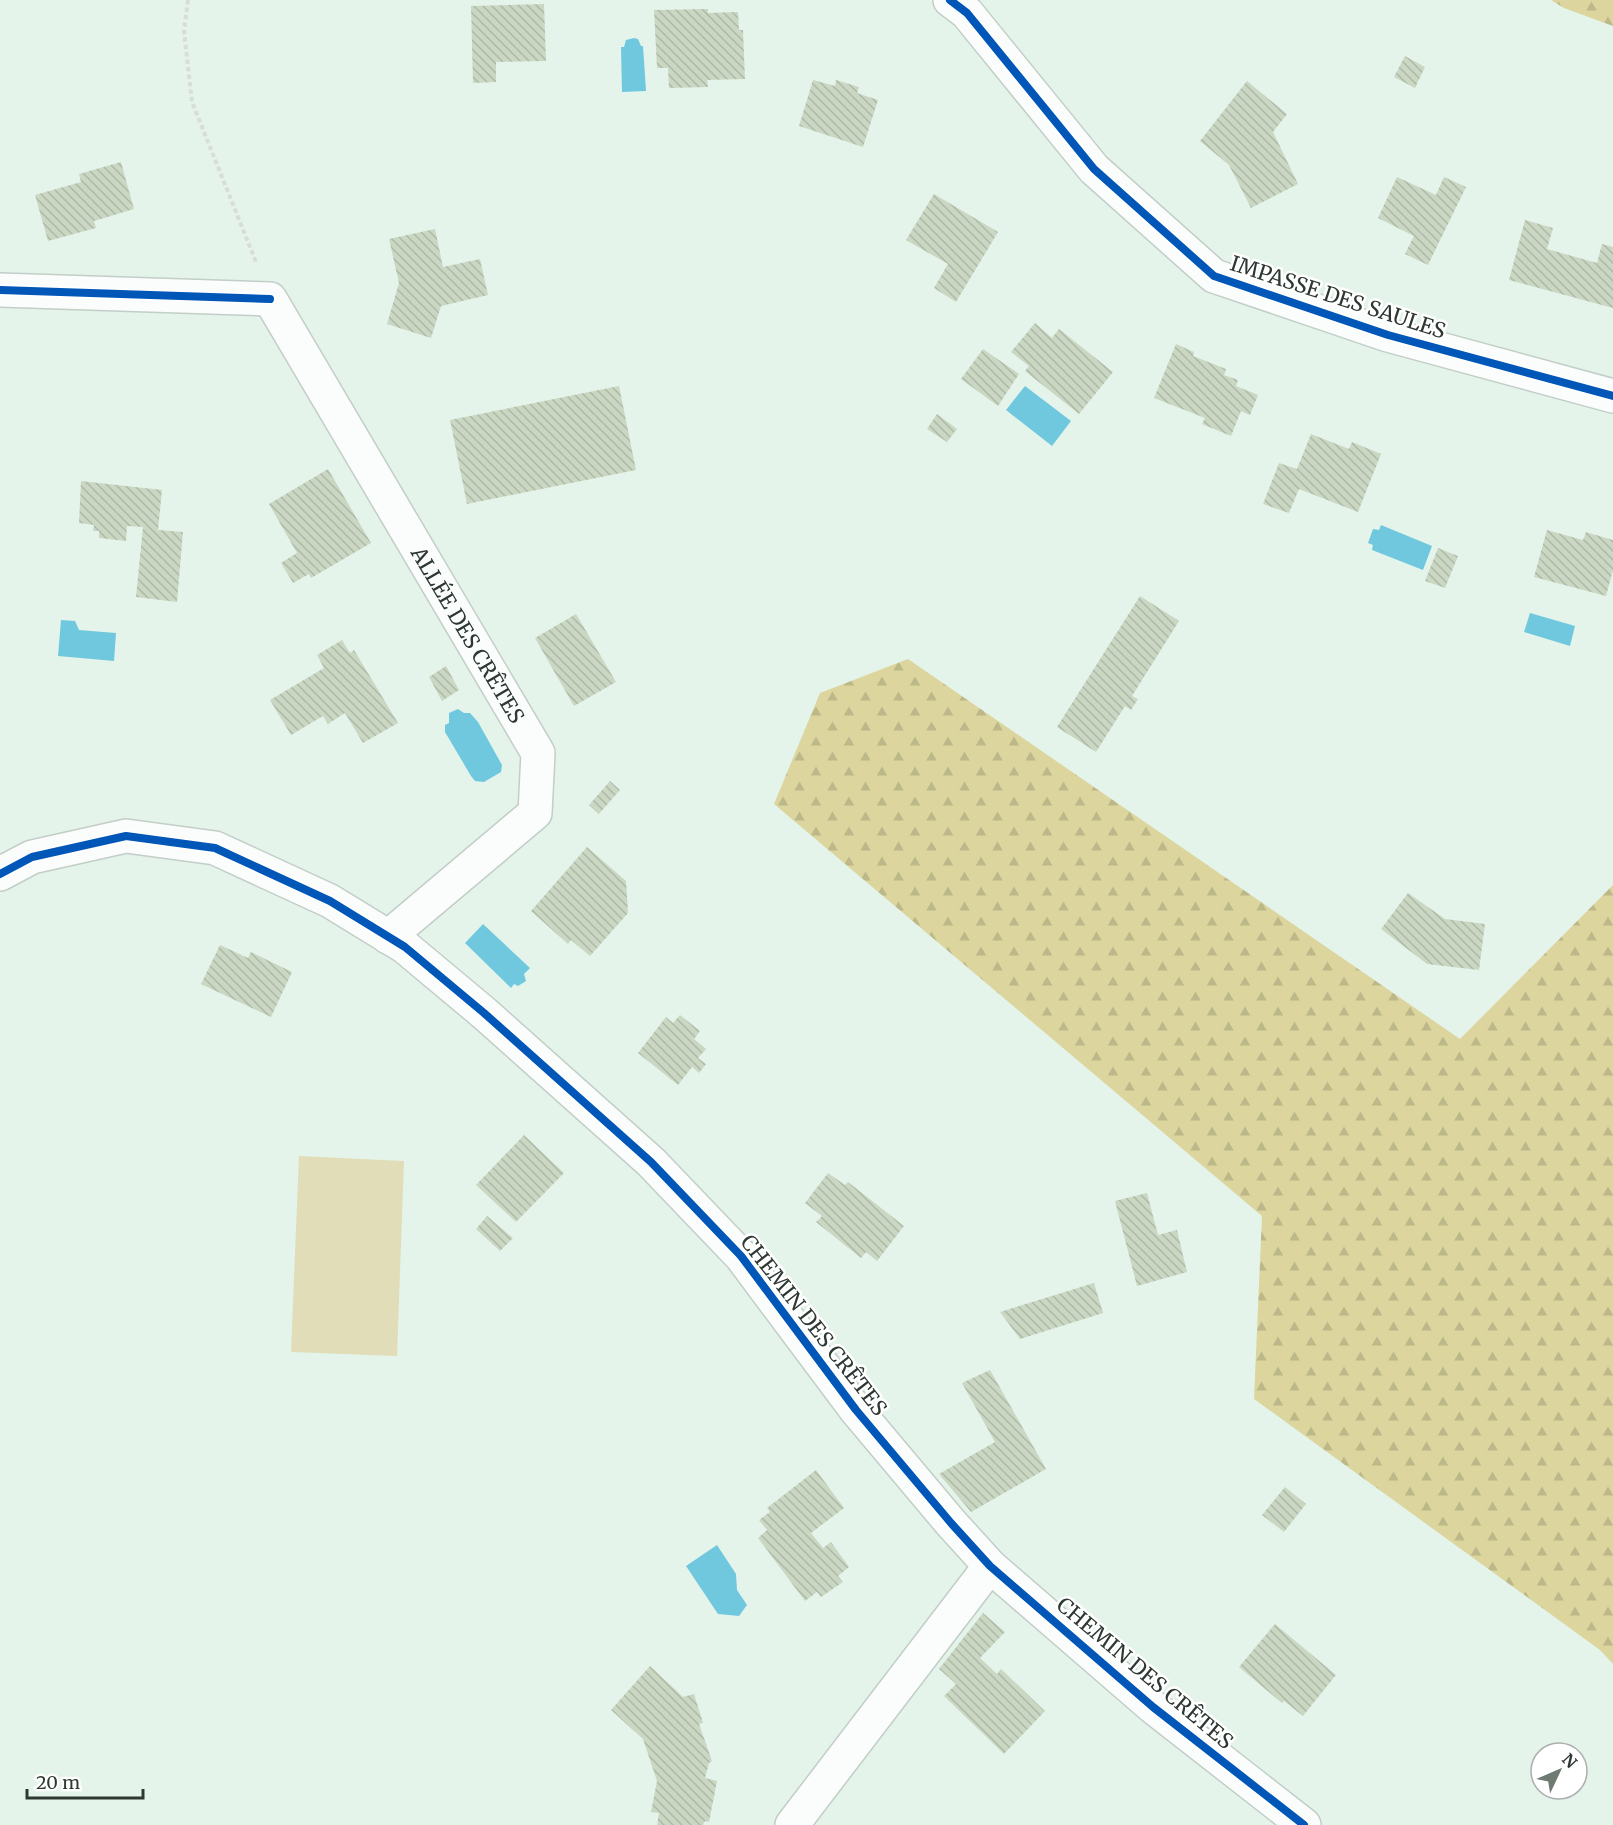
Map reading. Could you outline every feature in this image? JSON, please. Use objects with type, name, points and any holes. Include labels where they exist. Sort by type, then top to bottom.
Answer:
[{"type":"street","name":"IMPASSE DES SAULES","points":[[950,0],[967,13],[1094,169],[1214,276],[1388,336],[1613,396]]},
{"type":"street","points":[[0,290],[270,298]]},
{"type":"street","name":"ALLÉE DES CRÊTES","points":[[270,298],[538,753],[536,813],[388,937]]},
{"type":"street","name":"CHEMIN DES CRÊTES","points":[[0,874],[32,857],[126,836],[215,848],[330,901],[405,947],[484,1013],[651,1162],[741,1256],[856,1410],[990,1566],[1154,1707],[1304,1825]]},
{"type":"street","points":[[792,1825],[990,1566]]},
{"type":"path","points":[[188,0],[184,31],[192,102],[270,298]]},
{"type":"green space","points":[[1551,0],[1613,0],[1613,26],[1564,8]]},
{"type":"green space","points":[[908,659],[1460,1039],[1613,885],[1613,1664],[1600,1650],[1254,1399],[1262,1216],[774,804],[820,693]]},
{"type":"shaded area","points":[[299,1156],[404,1161],[397,1356],[291,1352]]},
{"type":"water","points":[[638,39],[643,46],[646,91],[622,92],[621,47],[624,47],[626,40]]},
{"type":"water","points":[[1025,386],[1071,421],[1052,446],[1006,410]]},
{"type":"water","points":[[1381,525],[1432,546],[1423,570],[1372,550],[1373,545],[1368,543],[1373,529],[1379,530]]},
{"type":"water","points":[[1530,613],[1575,626],[1570,646],[1524,632]]},
{"type":"water","points":[[61,620],[75,621],[79,630],[116,633],[114,661],[58,656]]},
{"type":"water","points":[[458,709],[464,713],[470,713],[478,722],[502,765],[501,772],[484,782],[475,781],[471,776],[445,732],[445,725],[449,723],[449,713]]},
{"type":"water","points":[[483,924],[530,968],[524,974],[526,981],[518,986],[514,984],[511,988],[465,943]]},
{"type":"water","points":[[717,1545],[736,1574],[737,1590],[747,1605],[739,1616],[718,1614],[686,1566]]},
{"type":"building","points":[[544,4],[546,61],[496,62],[496,82],[473,83],[471,6]]},
{"type":"building","points":[[708,9],[708,13],[738,12],[739,30],[743,30],[745,79],[707,80],[708,87],[669,88],[668,68],[657,68],[654,10]]},
{"type":"building","points":[[1405,56],[1425,67],[1415,88],[1394,77]]},
{"type":"building","points":[[813,80],[835,86],[836,80],[859,87],[857,93],[878,100],[863,147],[799,126]]},
{"type":"building","points":[[1247,81],[1287,114],[1273,132],[1298,184],[1251,208],[1229,165],[1200,141]]},
{"type":"building","points":[[121,162],[134,209],[94,221],[96,228],[48,241],[35,195],[81,182],[79,174]]},
{"type":"building","points":[[1397,177],[1436,195],[1444,177],[1466,187],[1428,265],[1405,254],[1414,236],[1378,218]]},
{"type":"building","points":[[934,194],[998,232],[956,302],[934,288],[948,264],[906,240]]},
{"type":"building","points":[[1525,220],[1553,228],[1547,249],[1597,263],[1602,244],[1613,247],[1613,308],[1509,280]]},
{"type":"building","points":[[435,229],[443,267],[480,259],[488,295],[441,306],[431,338],[387,324],[399,283],[389,239]]},
{"type":"building","points":[[1035,323],[1052,338],[1059,329],[1113,372],[1079,414],[1025,371],[1029,366],[1011,352]]},
{"type":"building","points":[[1176,344],[1194,352],[1193,356],[1226,369],[1224,375],[1238,380],[1236,386],[1258,395],[1250,415],[1241,411],[1231,436],[1202,424],[1205,418],[1154,398]]},
{"type":"building","points":[[983,349],[1019,374],[998,406],[961,379]]},
{"type":"building","points":[[619,386],[636,470],[467,504],[450,420]]},
{"type":"building","points":[[937,414],[957,429],[947,442],[927,429]]},
{"type":"building","points":[[1311,434],[1349,449],[1352,442],[1381,454],[1358,512],[1299,489],[1289,513],[1263,504],[1279,463],[1297,469]]},
{"type":"building","points":[[328,469],[371,543],[311,578],[309,574],[293,583],[281,563],[297,553],[269,504]]},
{"type":"building","points":[[81,481],[162,490],[158,530],[183,532],[177,602],[136,597],[143,527],[127,526],[126,541],[99,538],[99,531],[93,531],[94,525],[79,523]]},
{"type":"building","points":[[1547,530],[1583,540],[1586,532],[1613,540],[1613,570],[1606,596],[1534,577]]},
{"type":"building","points":[[1438,548],[1458,556],[1445,588],[1425,581]]},
{"type":"building","points":[[1140,596],[1179,621],[1132,696],[1138,699],[1131,710],[1125,706],[1096,752],[1057,727]]},
{"type":"building","points":[[576,614],[616,682],[574,706],[535,638]]},
{"type":"building","points":[[342,640],[350,653],[354,650],[398,723],[363,743],[345,713],[328,724],[323,716],[291,735],[270,700],[324,668],[317,655]]},
{"type":"building","points":[[446,666],[459,690],[442,701],[429,677]]},
{"type":"building","points":[[610,781],[620,790],[599,814],[589,805]]},
{"type":"building","points":[[587,847],[626,881],[628,913],[590,956],[571,940],[568,944],[531,911]]},
{"type":"building","points":[[1408,893],[1445,919],[1485,924],[1479,970],[1427,964],[1381,929]]},
{"type":"building","points":[[220,945],[248,958],[251,952],[292,972],[271,1017],[201,984]]},
{"type":"building","points":[[680,1015],[700,1031],[694,1039],[706,1049],[698,1058],[706,1064],[699,1073],[692,1067],[678,1085],[638,1053],[666,1017],[673,1023]]},
{"type":"building","points":[[524,1135],[564,1173],[516,1222],[476,1185]]},
{"type":"building","points":[[828,1173],[845,1185],[848,1182],[904,1226],[877,1261],[866,1252],[861,1258],[816,1222],[822,1216],[805,1203]]},
{"type":"building","points":[[1147,1193],[1158,1235],[1177,1230],[1187,1272],[1137,1286],[1115,1201]]},
{"type":"building","points":[[487,1216],[513,1238],[500,1251],[476,1229]]},
{"type":"building","points":[[1094,1283],[1103,1313],[1020,1339],[1000,1312]]},
{"type":"building","points":[[990,1370],[1046,1469],[971,1512],[939,1474],[995,1442],[962,1383]]},
{"type":"building","points":[[816,1470],[844,1508],[811,1533],[823,1548],[831,1542],[849,1567],[838,1576],[843,1582],[821,1597],[817,1592],[805,1601],[758,1538],[767,1530],[759,1520],[770,1512],[767,1508]]},
{"type":"building","points":[[1285,1487],[1306,1504],[1284,1532],[1262,1515]]},
{"type":"building","points":[[983,1613],[1005,1632],[980,1658],[997,1674],[1001,1669],[1045,1711],[1004,1754],[944,1696],[956,1684],[939,1669]]},
{"type":"building","points":[[1275,1624],[1336,1675],[1303,1716],[1284,1701],[1282,1703],[1239,1667]]},
{"type":"building","points":[[650,1666],[683,1697],[694,1694],[703,1723],[699,1724],[712,1761],[709,1763],[705,1778],[717,1781],[709,1822],[705,1821],[703,1825],[657,1825],[659,1813],[651,1812],[657,1781],[643,1739],[611,1710]]},
{"type":"cycle path","points":[[950,0],[967,13],[1094,169],[1214,276],[1388,335],[1613,396]]},
{"type":"cycle path","points":[[0,290],[270,299]]},
{"type":"cycle path","points":[[0,874],[32,857],[126,836],[215,848],[330,901],[405,947],[484,1013],[651,1162],[741,1256],[856,1410],[990,1566],[1153,1707],[1304,1825]]}]
